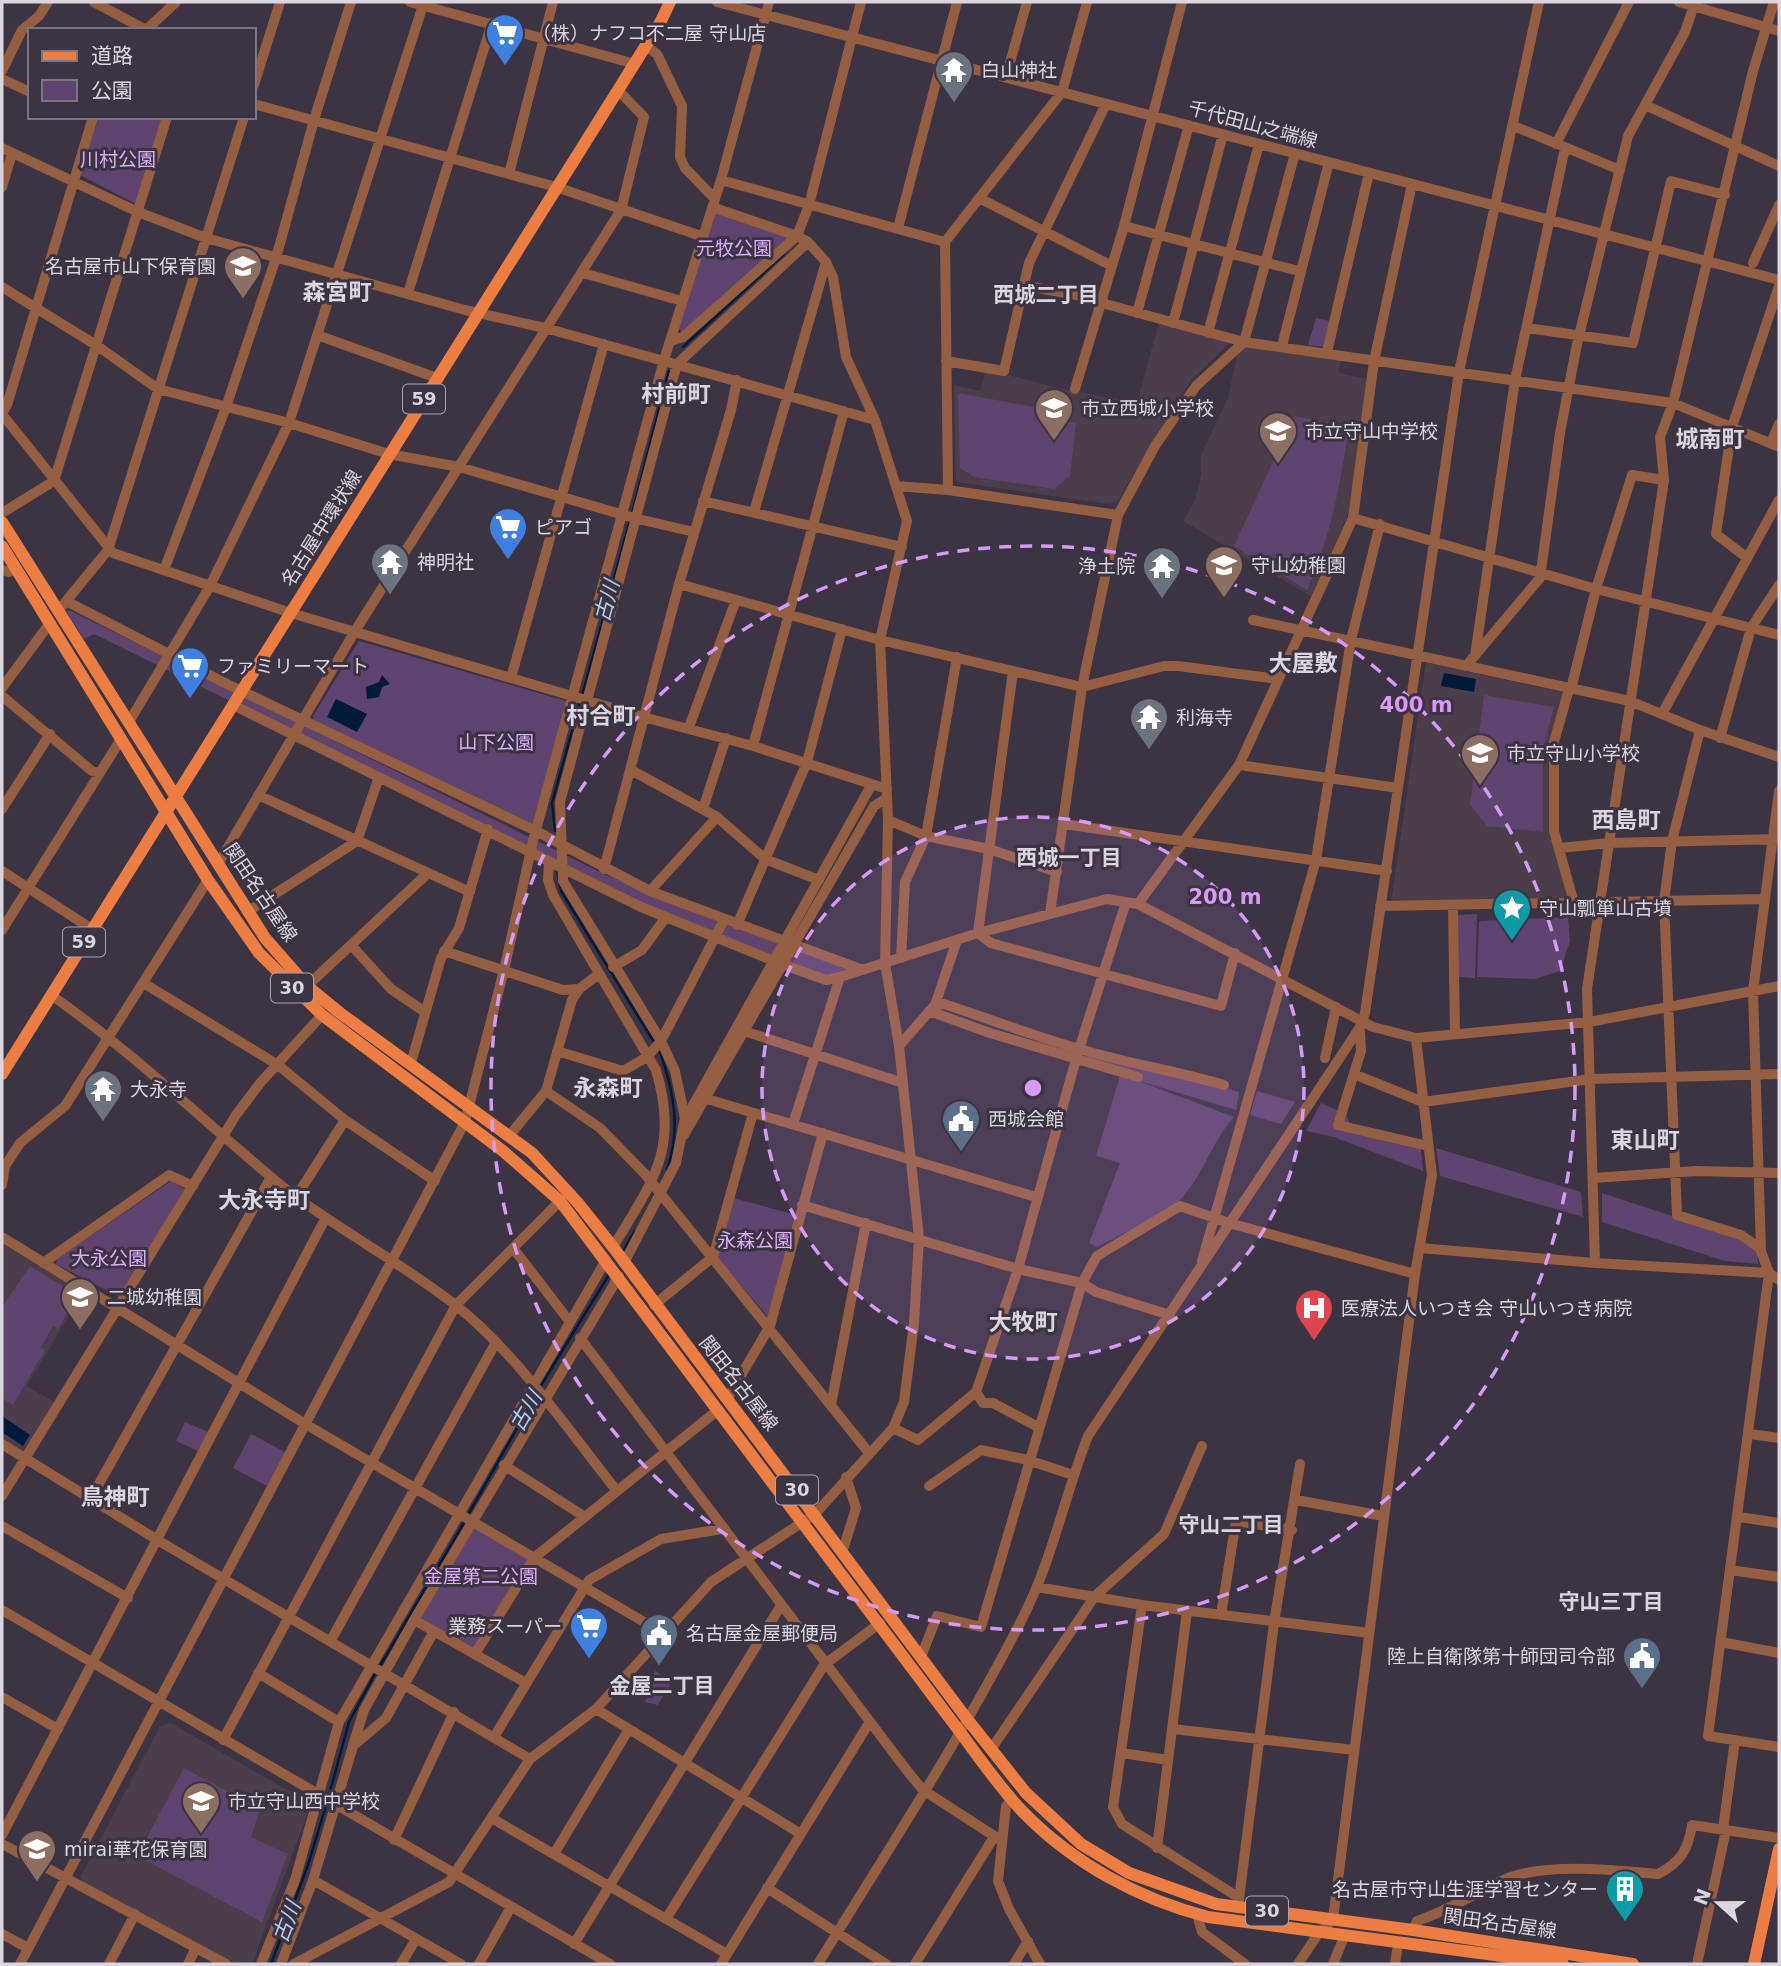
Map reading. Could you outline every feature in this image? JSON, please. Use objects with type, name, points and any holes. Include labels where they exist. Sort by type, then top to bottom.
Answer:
[{"type":"main road","name":"名古屋中環状線","points":[[2,1074],[635,64],[670,2]]},
{"type":"main road","name":"関田名古屋線","points":[[2,522],[62,606],[129,723],[265,938],[307,986],[509,1136],[552,1173],[625,1263],[967,1718],[1054,1822],[1104,1860],[1177,1893],[1216,1904],[1238,1902],[1633,1964]]},
{"type":"main road","name":"関田名古屋線","points":[[2,546],[208,880],[259,953],[322,1015],[533,1175],[560,1201],[1012,1800],[1047,1835],[1101,1873],[1163,1903],[1196,1914],[1318,1934],[1563,1964]]},
{"type":"main road","points":[[1754,1964],[1779,1849]]},
{"type":"street","points":[[2,71],[22,30],[39,16],[48,2]]},
{"type":"street","points":[[93,2],[110,5],[143,28]]},
{"type":"street","points":[[148,28],[176,2]]},
{"type":"street","points":[[256,79],[280,2]]},
{"type":"street","points":[[164,570],[226,407],[276,258],[313,120],[351,2]]},
{"type":"street","points":[[410,2],[424,3],[635,64]]},
{"type":"street","points":[[509,174],[553,2]]},
{"type":"street","name":"千代田山之端線","points":[[718,2],[1779,280]]},
{"type":"street","points":[[612,1247],[652,1182],[666,1134],[666,1116],[656,1070],[655,1048],[613,967],[563,881],[560,802],[581,698],[629,517],[664,360],[701,236],[721,180],[769,2]]},
{"type":"street","points":[[671,341],[683,337],[797,236],[809,205],[862,2]]},
{"type":"street","points":[[898,228],[957,2]]},
{"type":"street","points":[[1006,77],[1027,2]]},
{"type":"street","points":[[948,490],[945,242],[1062,92],[1087,2]]},
{"type":"street","points":[[1075,389],[1124,226],[1182,2]]},
{"type":"street","points":[[1428,1146],[1338,1125],[1361,1051],[1361,1024],[1387,871],[1459,372],[1539,2]]},
{"type":"street","points":[[1475,656],[1515,380],[1550,220],[1561,146],[1629,2]]},
{"type":"street","points":[[1678,2],[1779,31]]},
{"type":"street","points":[[1595,1263],[1587,989],[1664,480],[1661,437],[1673,403],[1764,27],[1774,2]]},
{"type":"street","points":[[129,723],[210,586],[289,423],[424,3]]},
{"type":"street","points":[[1466,666],[1541,573],[1579,336],[1628,136],[1685,32],[1694,5]]},
{"type":"street","points":[[408,293],[492,23]]},
{"type":"street","points":[[294,1964],[449,1882],[530,1759],[596,1709],[711,1581],[815,1514],[893,1428],[904,1402],[914,1323],[919,1238],[899,1046],[884,964],[888,820],[880,640],[907,521],[874,419],[846,357],[833,277],[826,262],[808,242],[797,236],[713,203],[685,168],[680,156],[682,106],[657,54],[646,46]]},
{"type":"street","points":[[2,79],[28,91]]},
{"type":"street","points":[[218,864],[355,631],[549,329],[621,210],[644,117],[618,90]]},
{"type":"street","points":[[946,361],[1004,370],[1029,263],[1106,104]]},
{"type":"street","points":[[256,105],[556,187],[701,236]]},
{"type":"street","points":[[1645,105],[1779,166]]},
{"type":"street","points":[[89,119],[75,183],[8,405],[2,413],[108,550],[291,613],[643,717],[689,727],[807,762],[872,784],[887,794]]},
{"type":"street","points":[[2,513],[54,481],[166,119]]},
{"type":"street","points":[[243,119],[108,550],[62,606],[171,653],[241,690],[536,831],[650,891],[863,970]]},
{"type":"street","points":[[1137,313],[1189,125]]},
{"type":"street","points":[[1514,126],[1620,170]]},
{"type":"street","points":[[1173,323],[1223,134]]},
{"type":"street","points":[[1208,333],[1259,144]]},
{"type":"street","points":[[2,148],[138,212],[205,239],[336,276],[549,329],[874,419]]},
{"type":"street","points":[[2,187],[12,153]]},
{"type":"street","points":[[1050,914],[1082,687],[1118,515],[1155,446],[1196,386],[1244,342],[1295,153]]},
{"type":"street","points":[[1282,346],[1329,162]]},
{"type":"street","points":[[1327,352],[1369,173]]},
{"type":"street","points":[[721,180],[945,242]]},
{"type":"street","points":[[1527,328],[1633,343],[1671,181],[1725,195]]},
{"type":"street","points":[[1138,904],[1239,765],[1353,518],[1374,361],[1412,184]]},
{"type":"street","points":[[979,198],[1112,266]]},
{"type":"street","points":[[1753,263],[1779,205]]},
{"type":"street","points":[[1124,226],[1299,271]]},
{"type":"street","points":[[20,1964],[307,1426],[465,1122],[536,831],[581,698],[629,517],[677,364],[808,242]]},
{"type":"street","points":[[754,512],[826,262]]},
{"type":"street","points":[[583,273],[682,300]]},
{"type":"street","points":[[1023,285],[1102,302],[1244,342],[1673,403],[1775,445],[1779,424]]},
{"type":"street","points":[[1746,557],[1716,534],[1732,427],[1779,286]]},
{"type":"street","points":[[2,287],[96,345],[158,389],[289,423],[389,454],[459,467],[629,517],[694,532]]},
{"type":"street","points":[[317,335],[437,378]]},
{"type":"street","points":[[511,678],[559,495],[604,344]]},
{"type":"street","points":[[604,869],[679,584],[731,410],[737,380]]},
{"type":"street","points":[[753,746],[844,411]]},
{"type":"street","points":[[1574,903],[1554,831],[1555,742],[1596,589],[1632,475],[1664,480]]},
{"type":"street","points":[[895,486],[948,490],[1118,515]]},
{"type":"street","points":[[1662,714],[1779,500]]},
{"type":"street","points":[[703,501],[902,547]]},
{"type":"street","points":[[1353,518],[1596,589],[1779,635]]},
{"type":"street","points":[[1198,1273],[1316,860],[1351,640],[1380,524]]},
{"type":"street","points":[[2,570],[9,572],[16,569]]},
{"type":"street","points":[[679,584],[880,640],[1082,687],[1164,666],[1278,680]]},
{"type":"street","points":[[1720,738],[1751,628],[1779,585]]},
{"type":"street","points":[[689,727],[736,600]]},
{"type":"street","points":[[1253,620],[1630,701],[1720,738],[1779,757]]},
{"type":"street","points":[[2,688],[50,623]]},
{"type":"street","points":[[737,925],[807,762],[842,629]]},
{"type":"street","points":[[901,958],[905,882],[926,836],[957,657]]},
{"type":"street","points":[[978,933],[1013,671]]},
{"type":"street","points":[[2,696],[92,771],[100,773]]},
{"type":"street","points":[[233,705],[488,829],[549,863],[715,939],[826,980],[978,933],[1107,899],[1138,904],[1284,979],[1361,1024],[1416,1038],[1589,1022],[1779,986]]},
{"type":"street","points":[[1700,730],[1672,841],[1664,901],[1677,1215],[1741,1235],[1761,1249]]},
{"type":"street","points":[[2,809],[50,734]]},
{"type":"street","points":[[2,930],[121,738]]},
{"type":"street","points":[[702,809],[726,738]]},
{"type":"street","points":[[1239,765],[1398,788]]},
{"type":"street","points":[[631,770],[717,817],[765,859],[819,880]]},
{"type":"street","points":[[247,912],[357,841],[379,777]]},
{"type":"street","points":[[791,943],[819,880],[872,784]]},
{"type":"street","points":[[1779,791],[1776,839],[1753,991],[1761,1249],[1769,1273],[1750,1434],[1708,1736],[1779,1747]]},
{"type":"street","points":[[684,1115],[691,1109],[741,1030],[874,806],[887,794]]},
{"type":"street","points":[[258,795],[470,892]]},
{"type":"street","points":[[650,891],[717,817]]},
{"type":"street","points":[[888,820],[926,836],[989,849],[1057,872]]},
{"type":"street","points":[[1064,824],[1387,871]]},
{"type":"street","points":[[411,1063],[444,951],[459,928],[488,829]]},
{"type":"street","points":[[1560,848],[1609,843],[1776,839]]},
{"type":"street","points":[[549,863],[548,880],[553,895],[598,974],[675,1071],[684,1115],[676,1163],[625,1263]]},
{"type":"street","points":[[2,871],[92,929]]},
{"type":"street","points":[[307,986],[427,874]]},
{"type":"street","points":[[2,1185],[5,1166],[20,1143],[65,1106],[145,984],[208,880]]},
{"type":"street","points":[[1380,906],[1765,899]]},
{"type":"street","points":[[893,1428],[918,1440],[976,1392],[1018,1269],[1077,1054],[1126,902]]},
{"type":"street","points":[[1453,906],[1455,1034]]},
{"type":"street","points":[[613,967],[642,950],[666,917]]},
{"type":"street","points":[[557,1051],[623,1071],[655,1048],[724,920]]},
{"type":"street","points":[[978,933],[991,943],[1102,976],[1221,1006],[1235,953]]},
{"type":"street","points":[[899,1046],[932,1008],[957,940]]},
{"type":"street","points":[[352,946],[391,989],[425,1012]]},
{"type":"street","points":[[444,951],[563,990],[579,989]]},
{"type":"street","points":[[509,1136],[546,1091],[572,1000],[579,989],[598,974]]},
{"type":"street","points":[[793,1124],[840,977]]},
{"type":"street","points":[[145,984],[278,1065],[345,1120],[435,1181]]},
{"type":"street","points":[[51,995],[111,1037],[271,1177],[324,1219],[456,1305],[532,1384],[617,1491]]},
{"type":"street","points":[[932,1008],[944,1004],[1138,1077]]},
{"type":"street","points":[[1325,1058],[1336,1007]]},
{"type":"street","points":[[2,1496],[224,1136],[261,1082],[322,1015]]},
{"type":"street","points":[[818,1964],[960,1732],[1037,1587],[1059,1529],[1073,1475],[1088,1436],[1361,1024]]},
{"type":"street","points":[[741,1030],[903,1083]]},
{"type":"street","points":[[682,1138],[707,1099],[741,1030]]},
{"type":"street","points":[[1298,1964],[1318,1934],[1333,1919],[1415,1274],[1432,1175],[1416,1038]]},
{"type":"street","points":[[1077,1054],[1148,1068],[1167,1068],[1224,1085]]},
{"type":"street","points":[[1361,1077],[1423,1102],[1591,1079],[1779,1074]]},
{"type":"street","points":[[546,1091],[600,1128],[652,1182],[770,1326],[869,1453]]},
{"type":"street","points":[[707,1099],[823,1133],[911,1163],[1036,1197]]},
{"type":"street","points":[[654,1305],[713,1256],[753,1113]]},
{"type":"street","points":[[296,1197],[345,1120]]},
{"type":"street","points":[[727,1399],[770,1326],[823,1133]]},
{"type":"street","points":[[1593,1178],[1677,1172],[1760,1171],[1779,1174]]},
{"type":"street","points":[[43,1263],[169,1175],[192,1186]]},
{"type":"street","points":[[91,1498],[271,1177]]},
{"type":"street","points":[[223,1740],[456,1305],[560,1201]]},
{"type":"street","points":[[802,1205],[1018,1269],[1082,1283],[1096,1292],[1170,1315]]},
{"type":"street","points":[[921,1657],[937,1616],[981,1627],[1082,1283],[1097,1256],[1180,1206],[1229,1223],[1415,1274]]},
{"type":"street","points":[[2,1835],[159,1541],[324,1219]]},
{"type":"street","points":[[831,1405],[866,1223]]},
{"type":"street","points":[[2,1237],[307,1426],[663,1633]]},
{"type":"street","points":[[513,1248],[570,1322]]},
{"type":"street","points":[[1420,1248],[1595,1263],[1769,1273],[1779,1280]]},
{"type":"street","points":[[261,1964],[295,1880],[339,1722],[606,1260]]},
{"type":"street","points":[[281,1964],[313,1880],[333,1804],[364,1710],[504,1465],[619,1276]]},
{"type":"street","points":[[580,1338],[824,1665],[923,1790],[998,1839]]},
{"type":"street","points":[[331,1640],[495,1345]]},
{"type":"street","points":[[976,1392],[983,1403],[993,1403],[1038,1427]]},
{"type":"street","points":[[475,1654],[535,1557],[718,1410]]},
{"type":"street","points":[[1750,1434],[1779,1438]]},
{"type":"street","points":[[2,1444],[159,1541],[372,1663],[530,1759]]},
{"type":"street","points":[[992,1748],[1095,1596],[1164,1534],[1202,1446]]},
{"type":"street","points":[[929,1486],[981,1450],[1028,1460],[1073,1475]]},
{"type":"street","points":[[1142,1605],[1113,1807],[1122,1824],[1238,1902],[1274,1623],[1292,1530],[1300,1464]]},
{"type":"street","points":[[504,1465],[585,1517]]},
{"type":"street","points":[[842,1553],[856,1508],[846,1477]]},
{"type":"street","points":[[1296,1500],[1383,1516]]},
{"type":"street","points":[[1739,1517],[1779,1522]]},
{"type":"street","points":[[1221,1615],[1236,1521],[1292,1530]]},
{"type":"street","points":[[2,1526],[128,1598]]},
{"type":"street","points":[[494,1737],[583,1586],[661,1539],[722,1529]]},
{"type":"street","points":[[1730,1570],[1779,1577]]},
{"type":"street","points":[[1037,1587],[1142,1605],[1369,1633]]},
{"type":"street","points":[[573,1944],[780,1607]]},
{"type":"street","points":[[2,1610],[573,1944],[595,1961],[610,1964]]},
{"type":"street","points":[[1157,1848],[1187,1611]]},
{"type":"street","points":[[414,1620],[526,1683]]},
{"type":"street","points":[[666,1919],[824,1665],[880,1623]]},
{"type":"street","points":[[353,1746],[386,1718],[403,1682],[434,1631]]},
{"type":"street","points":[[1721,1642],[1779,1653]]},
{"type":"street","points":[[258,1673],[339,1722]]},
{"type":"street","points":[[2,1697],[58,1729]]},
{"type":"street","points":[[596,1709],[801,1834]]},
{"type":"street","points":[[394,1840],[454,1713]]},
{"type":"street","points":[[721,1964],[869,1723]]},
{"type":"street","points":[[554,1854],[629,1729]]},
{"type":"street","points":[[1173,1729],[1354,1751]]},
{"type":"street","points":[[1697,1964],[1725,1829],[1735,1740]]},
{"type":"street","points":[[1122,1753],[1168,1760]]},
{"type":"street","points":[[1012,1800],[1006,1806],[998,1839],[998,1881],[1009,1909],[1040,1964]]},
{"type":"street","points":[[493,1819],[727,1954]]},
{"type":"street","points":[[1413,1930],[1417,1921],[1439,1914],[1514,1876],[1546,1870],[1658,1874],[1686,1853],[1692,1825],[1779,1838]]},
{"type":"street","points":[[915,1964],[998,1839]]},
{"type":"street","points":[[2,1844],[226,1964]]},
{"type":"street","points":[[313,1880],[461,1964]]},
{"type":"street","points":[[767,1888],[886,1964]]},
{"type":"street","points":[[479,1964],[511,1908]]},
{"type":"street","points":[[109,1964],[135,1914]]},
{"type":"street","points":[[1196,1914],[1202,1932],[1245,1964]]},
{"type":"street","points":[[2,1934],[28,1948]]},
{"type":"street","points":[[1333,1964],[1343,1937]]},
{"type":"street","points":[[401,1964],[416,1939]]},
{"type":"street","points":[[1014,1964],[1028,1941]]},
{"type":"street","points":[[1395,1964],[1398,1944]]},
{"type":"street","points":[[188,1964],[196,1948]]},
{"type":"shaded area","name":"市立西城小学校","points":[[1159,322],[1231,342],[1191,380],[1117,502],[1108,504],[956,482],[954,385],[980,391],[986,369],[1062,389],[1137,403]]},
{"type":"shaded area","name":"市立守山中学校","points":[[1247,344],[1342,358],[1338,373],[1368,379],[1349,512],[1312,597],[1183,521],[1195,500],[1201,475],[1201,455],[1228,398],[1238,350]]},
{"type":"shaded area","name":"市立守山小学校","points":[[1426,662],[1564,693],[1552,742],[1551,831],[1567,900],[1391,903]]},
{"type":"shaded area","points":[[2,1244],[83,1292],[27,1386],[54,1402],[25,1450],[2,1438]]},
{"type":"shaded area","name":"市立守山西中学校","points":[[171,1723],[311,1804],[252,1964],[236,1964],[83,1884],[81,1876],[160,1726]]},
{"type":"green space","name":"川村公園","points":[[97,119],[162,119],[137,201],[134,203],[80,175]]},
{"type":"green space","name":"元牧公園","points":[[716,211],[788,236],[787,240],[686,331],[681,332],[679,328]]},
{"type":"green space","points":[[1316,318],[1330,321],[1324,347],[1308,345]]},
{"type":"green space","points":[[958,393],[1051,410],[1051,419],[1076,423],[1070,476],[1054,489],[974,477],[960,468]]},
{"type":"green space","points":[[1294,416],[1340,425],[1348,432],[1333,512],[1307,590],[1234,546]]},
{"type":"green space","points":[[69,610],[604,874],[726,925],[854,968],[826,977],[650,908],[94,634],[84,639],[66,611]]},
{"type":"green space","name":"山下公園","points":[[359,641],[566,701],[536,822],[530,825],[314,720],[313,716]]},
{"type":"green space","points":[[1484,695],[1554,707],[1543,749],[1543,832],[1487,826],[1470,805]]},
{"type":"green space","points":[[1477,914],[1475,978],[1459,977],[1458,915]]},
{"type":"green space","points":[[1568,917],[1570,941],[1560,971],[1535,979],[1477,977],[1479,921]]},
{"type":"green space","points":[[1089,1049],[1239,1092],[1236,1110],[1136,1080],[1234,1117],[1181,1199],[1154,1218],[1097,1247],[1089,1243],[1120,1163],[1096,1156],[1120,1076],[1084,1065]]},
{"type":"green space","points":[[1257,1091],[1295,1102],[1281,1124],[1250,1115]]},
{"type":"green space","points":[[1321,1103],[1346,1114],[1351,1127],[1420,1140],[1423,1171],[1334,1137],[1306,1131]]},
{"type":"green space","points":[[1436,1148],[1581,1192],[1583,1217],[1440,1176]]},
{"type":"green space","name":"大永公園","points":[[171,1181],[185,1189],[119,1297],[56,1264],[57,1259]]},
{"type":"green space","points":[[1602,1193],[1739,1238],[1757,1250],[1758,1264],[1725,1261],[1602,1222]]},
{"type":"green space","name":"永森公園","points":[[734,1198],[796,1215],[768,1317],[716,1256]]},
{"type":"green space","points":[[30,1266],[78,1295],[58,1329],[53,1326],[41,1347],[45,1350],[13,1405],[2,1398],[2,1307]]},
{"type":"green space","points":[[185,1422],[211,1433],[200,1452],[176,1441]]},
{"type":"green space","points":[[251,1434],[285,1452],[267,1486],[233,1468]]},
{"type":"green space","name":"金屋第二公園","points":[[473,1523],[531,1559],[474,1650],[418,1618]]},
{"type":"green space","points":[[655,1671],[672,1681],[658,1705],[645,1702]]},
{"type":"green space","points":[[184,1768],[260,1809],[251,1837],[288,1854],[262,1922],[137,1856]]},
{"type":"water","points":[[1444,673],[1476,679],[1474,692],[1441,686]]},
{"type":"water","points":[[382,675],[390,684],[382,687],[379,697],[367,699],[366,687],[379,682]]},
{"type":"water","points":[[336,699],[367,714],[357,732],[327,717]]},
{"type":"water","points":[[2,1416],[30,1435],[23,1446],[2,1432]]},
{"type":"waterway","name":"古川","points":[[683,347],[784,254]]},
{"type":"waterway","name":"古川","points":[[632,514],[669,371]]},
{"type":"waterway","name":"古川","points":[[582,696],[630,520]]},
{"type":"waterway","name":"古川","points":[[555,831],[552,803],[580,702]]},
{"type":"waterway","name":"古川","points":[[557,869],[561,891],[660,1052],[672,1096],[675,1125],[667,1170]]},
{"type":"waterway","name":"古川","points":[[622,1253],[635,1231]]},
{"type":"waterway","name":"古川","points":[[540,1387],[610,1273]]},
{"type":"waterway","name":"古川","points":[[468,1515],[537,1393]]},
{"type":"waterway","name":"古川","points":[[380,1666],[465,1521]]},
{"type":"waterway","name":"古川","points":[[329,1795],[349,1722],[376,1672]]},
{"type":"waterway","name":"古川","points":[[271,1964],[308,1865],[327,1802]]},
{"type":"place","name":"（株）ナフコ不二屋 守山店","points":[[505,67]]},
{"type":"place","name":"白山神社","points":[[954,104]]},
{"type":"place","name":"名古屋市山下保育園","points":[[243,300]]},
{"type":"place","name":"市立西城小学校","points":[[1054,442]]},
{"type":"place","name":"市立守山中学校","points":[[1278,465]]},
{"type":"place","name":"ピアゴ","points":[[508,561]]},
{"type":"place","name":"神明社","points":[[390,596]]},
{"type":"place","name":"守山幼稚園","points":[[1224,599]]},
{"type":"place","name":"浄土院","points":[[1162,600]]},
{"type":"place","name":"ファミリーマート","points":[[190,700]]},
{"type":"place","name":"利海寺","points":[[1149,751]]},
{"type":"place","name":"市立守山小学校","points":[[1480,787]]},
{"type":"place","name":"守山瓢箪山古墳","points":[[1512,942]]},
{"type":"place","name":"大永寺","points":[[103,1123]]},
{"type":"place","name":"西城会館","points":[[961,1153]]},
{"type":"place","name":"二城幼稚園","points":[[80,1331]]},
{"type":"place","name":"医療法人いつき会 守山いつき病院","points":[[1314,1342]]},
{"type":"place","name":"業務スーパー","points":[[589,1660]]},
{"type":"place","name":"名古屋金屋郵便局","points":[[659,1667]]},
{"type":"place","name":"陸上自衛隊第十師団司令部","points":[[1642,1690]]},
{"type":"place","name":"市立守山西中学校","points":[[201,1835]]},
{"type":"place","name":"mirai華花保育園","points":[[37,1883]]},
{"type":"place","name":"名古屋市守山生涯学習センター","points":[[1625,1923]]},
{"type":"district","name":"森宮町","points":[[337,292]]},
{"type":"district","name":"西城二丁目","points":[[1046,295]]},
{"type":"district","name":"村前町","points":[[676,394]]},
{"type":"district","name":"城南町","points":[[1710,439]]},
{"type":"district","name":"大屋敷","points":[[1303,663]]},
{"type":"district","name":"村合町","points":[[601,716]]},
{"type":"district","name":"西島町","points":[[1626,820]]},
{"type":"district","name":"西城一丁目","points":[[1069,858]]},
{"type":"district","name":"永森町","points":[[608,1088]]},
{"type":"district","name":"東山町","points":[[1645,1140]]},
{"type":"district","name":"大永寺町","points":[[264,1200]]},
{"type":"district","name":"大牧町","points":[[1023,1322]]},
{"type":"district","name":"鳥神町","points":[[115,1497]]},
{"type":"district","name":"守山二丁目","points":[[1231,1525]]},
{"type":"district","name":"守山三丁目","points":[[1611,1602]]},
{"type":"district","name":"金屋二丁目","points":[[662,1686]]}]
